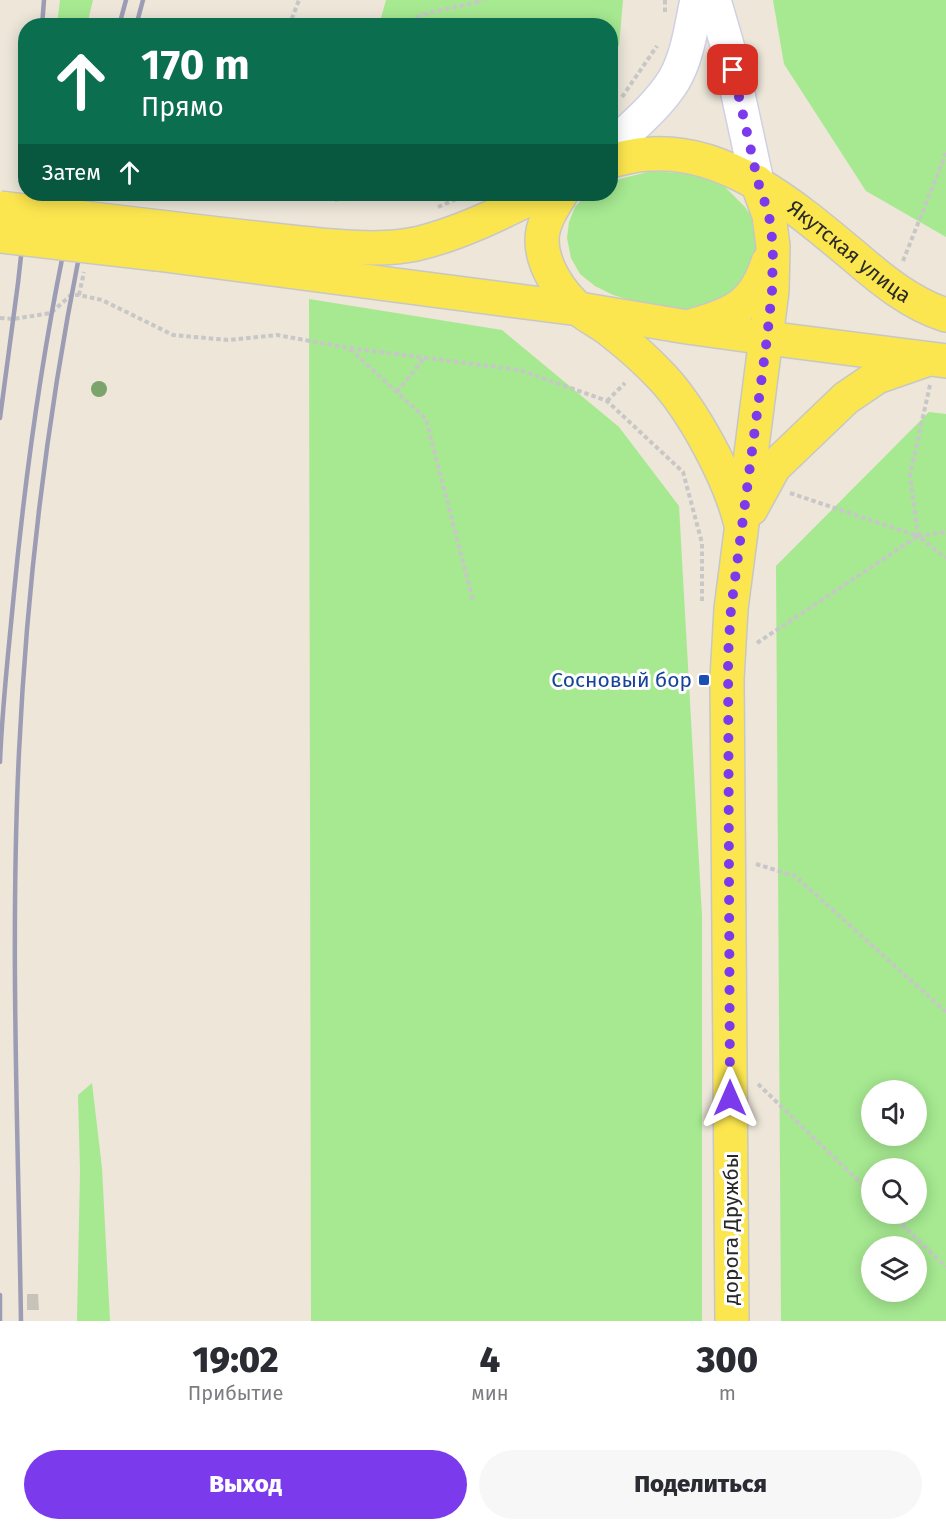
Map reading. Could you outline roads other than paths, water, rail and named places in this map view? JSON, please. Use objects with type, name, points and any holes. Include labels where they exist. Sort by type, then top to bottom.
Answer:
[{"type":"main road","points":[[618,140],[654,105],[673,81],[683,60],[697,0]]},
{"type":"main road","points":[[687,327],[723,317],[740,307],[753,295],[764,277],[773,246],[769,215],[758,182],[728,48],[714,0]]},
{"type":"main road","name":"Якутская улица","points":[[618,159],[652,153],[681,156],[703,160],[758,182],[807,217],[885,282],[914,301],[946,315]]},
{"type":"main road","points":[[0,236],[393,247],[416,244],[453,232],[525,201]]},
{"type":"main road","points":[[557,201],[549,213],[542,239],[545,262],[556,282],[579,309],[610,330],[663,378],[683,404],[722,475],[735,503],[741,526]]},
{"type":"main road","points":[[0,208],[158,240],[936,367]]},
{"type":"main road","name":"дорога Дружбы","points":[[732,1321],[727,679],[731,609],[772,291],[773,246]]},
{"type":"main road","points":[[741,526],[774,467],[832,409],[877,377],[936,367]]},
{"type":"railway","points":[[43,18],[44,0]]},
{"type":"railway","points":[[121,18],[126,0]]},
{"type":"railway","points":[[138,18],[143,0]]},
{"type":"railway","points":[[0,418],[27,201]]},
{"type":"railway","points":[[0,762],[13,603],[30,449],[55,295],[74,201]]},
{"type":"railway","points":[[21,1321],[15,894],[23,682],[44,471],[65,332],[91,201]]},
{"type":"railway","points":[[0,1295],[0,1321]]},
{"type":"place","name":"Сосновый бор","points":[[704,680]]}]
